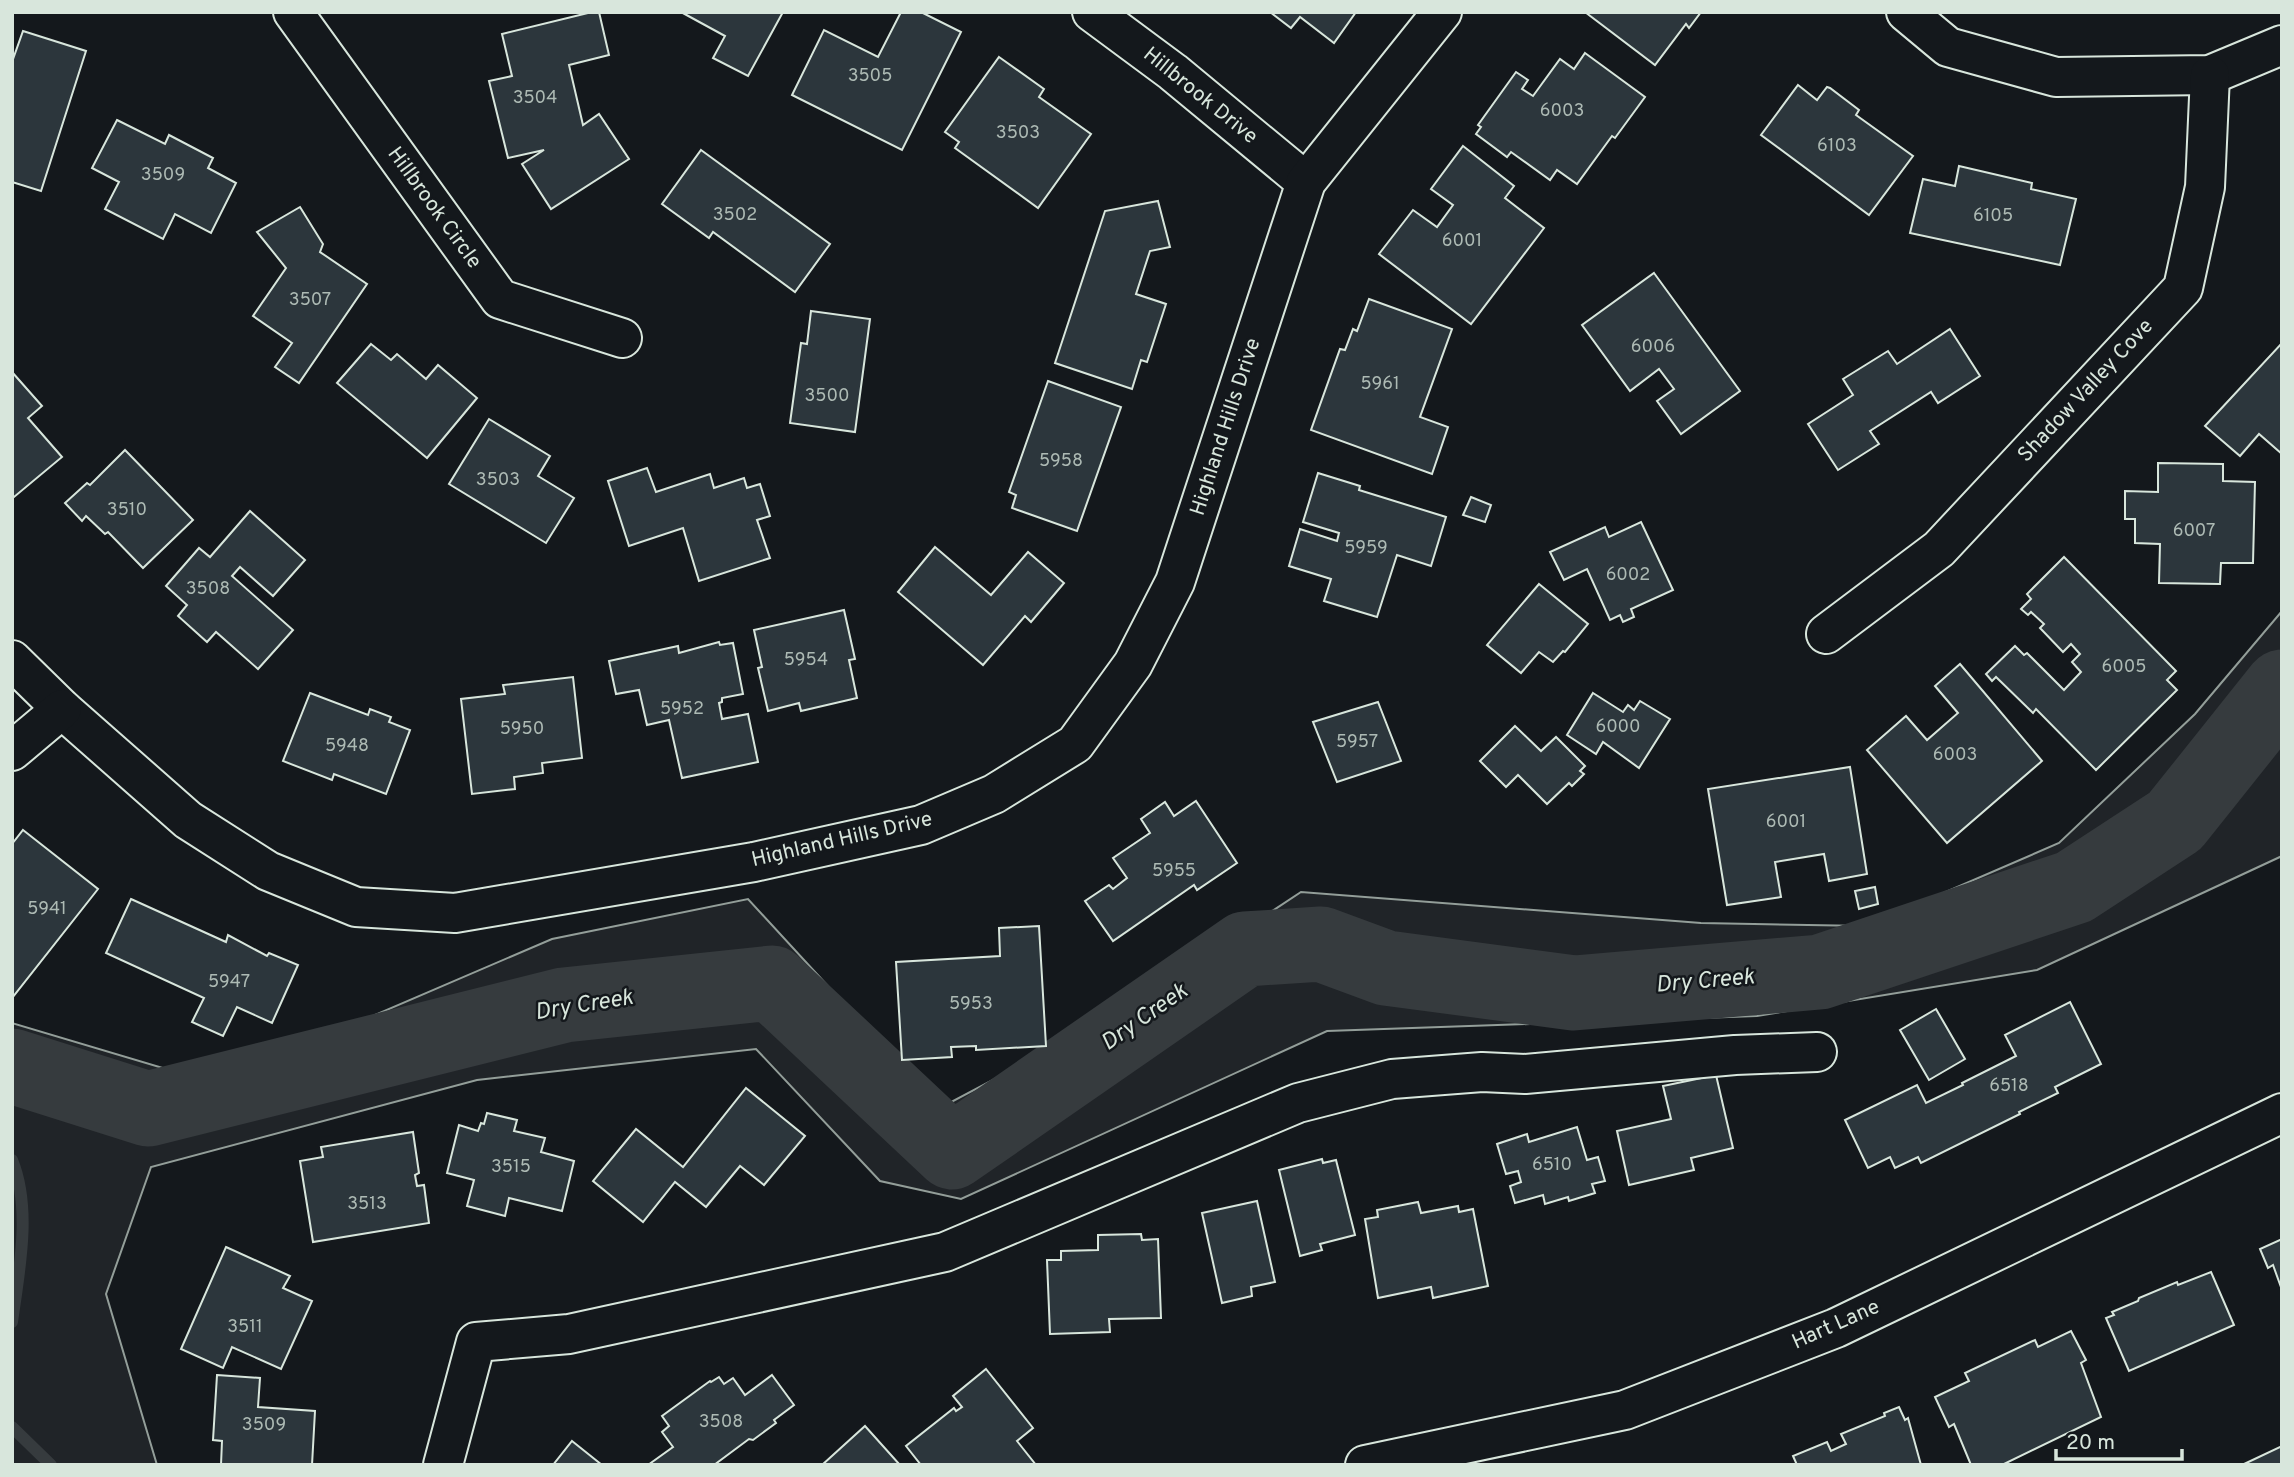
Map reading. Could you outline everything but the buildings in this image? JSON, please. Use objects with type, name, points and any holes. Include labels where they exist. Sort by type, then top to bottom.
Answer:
[{"type":"street","name":"Hillbrook Circle","points":[[293,12],[500,299],[622,338]]},
{"type":"street","name":"Hillbrook Drive","points":[[1093,12],[1172,72],[1306,182]]},
{"type":"street","name":"Highland Hills Drive","points":[[12,660],[62,709],[188,820],[268,871],[356,907],[455,913],[754,862],[920,825],[994,794],[1075,744],[1133,664],[1175,582],[1306,182],[1442,12]]},
{"type":"street","points":[[1906,12],[1948,47],[2056,77],[2210,75],[2282,45]]},
{"type":"street","name":"Shadow Valley Cove","points":[[1826,634],[1939,549],[2183,288],[2205,187],[2210,75]]},
{"type":"street","points":[[12,751],[62,709]]},
{"type":"street","points":[[443,1465],[476,1342],[569,1334],[945,1252],[1298,1103],[1392,1079],[1482,1072],[1525,1074],[1735,1055],[1817,1052]]},
{"type":"street","name":"Hart Lane","points":[[1365,1465],[1625,1410],[1836,1328],[2282,1113]]},
{"type":"shaded area","points":[[2282,611],[2282,856],[2037,970],[1757,1016],[1327,1031],[961,1199],[880,1181],[756,1049],[477,1080],[151,1167],[106,1294],[157,1465],[12,1465],[12,1023],[166,1069],[340,1030],[552,939],[748,899],[940,1108],[1112,1017],[1301,892],[1701,923],[1867,926],[2059,843],[2195,714]]},
{"type":"waterway","name":"Dry Creek","points":[[12,1066],[148,1109],[564,1005],[772,983],[952,1152],[1245,949],[1321,944],[1386,968],[1574,993],[1820,972],[2074,887],[2175,821],[2282,687]]},
{"type":"waterway","points":[[12,1160],[18,1179],[23,1219],[12,1322]]},
{"type":"waterway","points":[[12,1427],[51,1465]]}]
